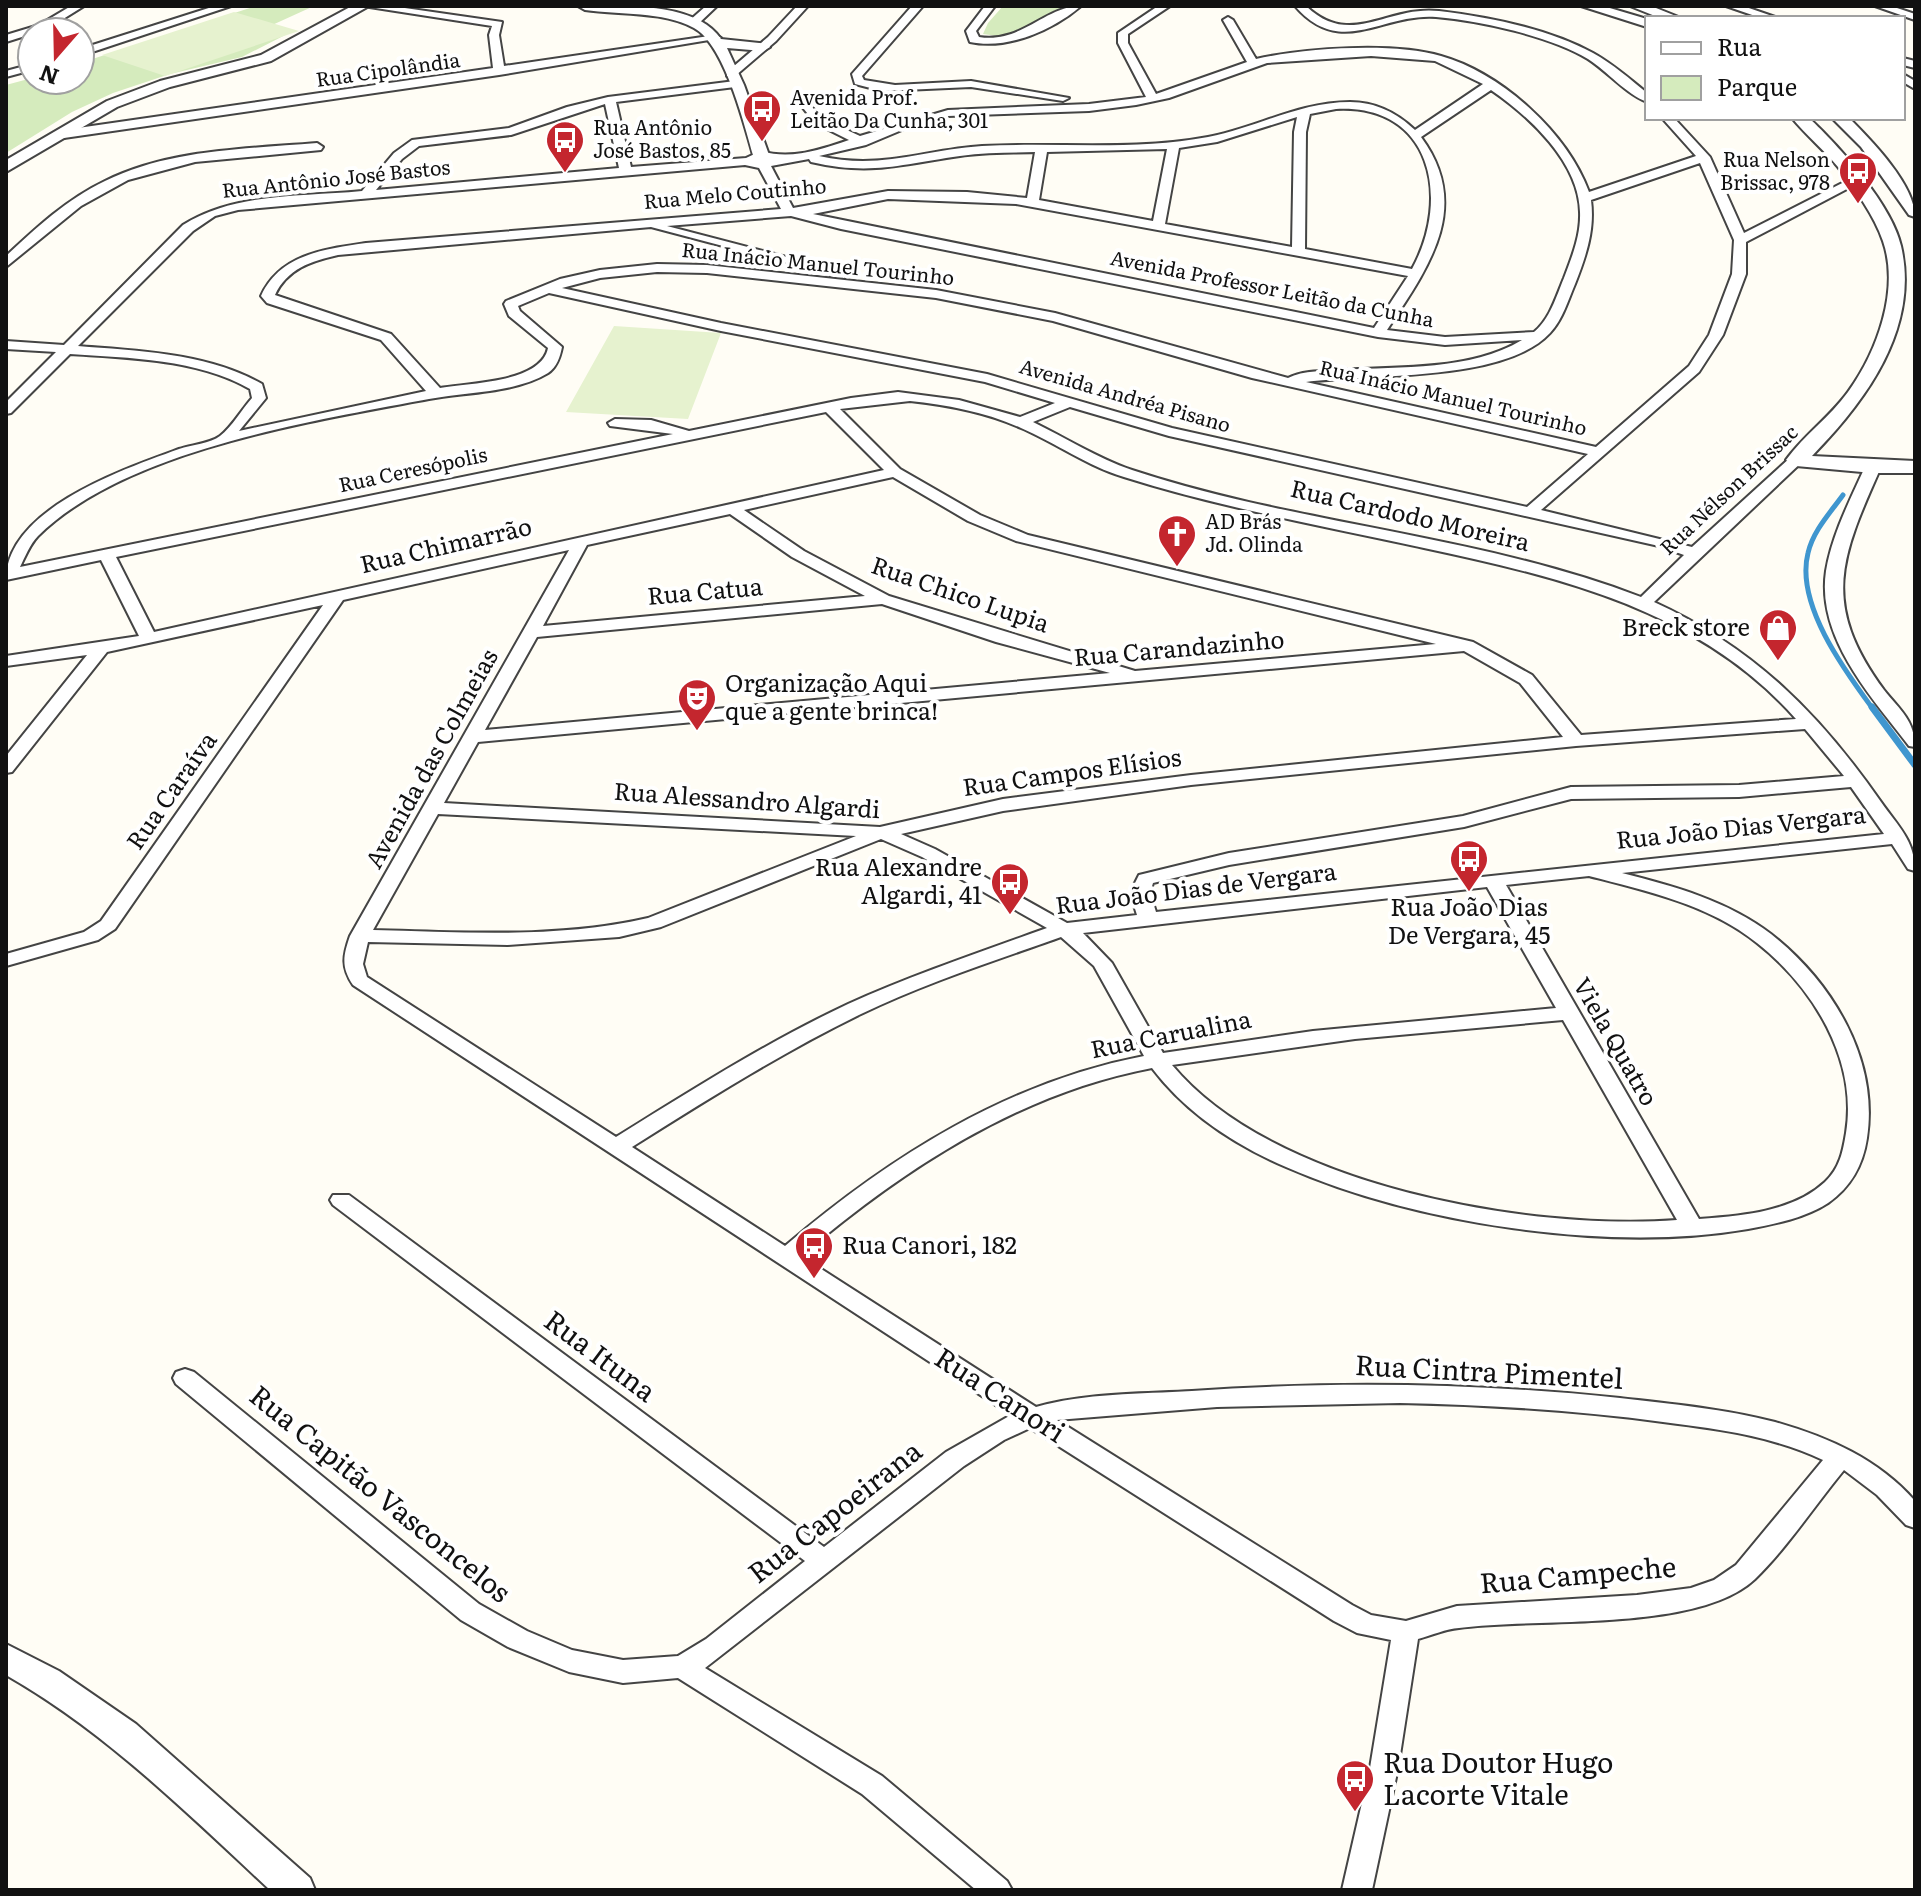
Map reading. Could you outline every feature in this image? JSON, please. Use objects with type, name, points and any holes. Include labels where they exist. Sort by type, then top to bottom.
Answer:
[{"type":"street","points":[[6,39],[43,27],[79,6]]},
{"type":"street","points":[[96,47],[202,10],[226,6]]},
{"type":"street","points":[[6,167],[112,104],[142,92],[266,58],[362,6]]},
{"type":"street","points":[[368,6],[498,24],[494,35],[499,72]]},
{"type":"street","points":[[585,6],[693,23],[706,28],[718,41],[762,160],[788,211]]},
{"type":"street","points":[[693,23],[712,6]]},
{"type":"street","points":[[366,194],[398,156],[416,143],[511,131],[571,109],[733,79],[803,6]]},
{"type":"street","points":[[918,6],[856,76],[861,84],[880,87],[941,83],[977,85],[1099,106]]},
{"type":"street","points":[[990,6],[971,31],[974,40],[991,43],[1006,41],[1076,6]]},
{"type":"street","points":[[1153,99],[1123,43],[1123,33],[1165,6]]},
{"type":"street","points":[[1300,6],[1317,24],[1335,28],[1357,30],[1427,13],[1523,33],[1588,54],[1645,97]]},
{"type":"street","points":[[1588,6],[1611,8],[1645,22]]},
{"type":"street","points":[[1637,6],[1668,16]]},
{"type":"street","points":[[1731,6],[1766,16]]},
{"type":"street","points":[[1880,6],[1915,17]]},
{"type":"street","points":[[1228,20],[1253,63]]},
{"type":"street","points":[[718,41],[763,47]]},
{"type":"street","name":"Rua Cipolândia","points":[[64,134],[172,116],[718,41]]},
{"type":"street","points":[[762,160],[807,157],[948,113],[1099,106],[1153,99],[1253,63],[1305,55],[1418,55],[1444,60],[1493,83],[1556,144],[1585,198],[1585,230],[1580,257],[1552,321],[1541,334],[1502,353],[1465,364],[1330,374],[1284,381]]},
{"type":"street","points":[[1414,136],[1493,83]]},
{"type":"street","points":[[802,99],[819,121],[862,142]]},
{"type":"street","points":[[610,100],[626,171]]},
{"type":"street","points":[[807,157],[846,165],[880,166],[968,151],[1174,145],[1213,140],[1334,106],[1378,108],[1392,115],[1414,136],[1436,165],[1439,188],[1439,216],[1433,242],[1417,274],[1378,333]]},
{"type":"street","points":[[1298,253],[1300,132],[1304,112]]},
{"type":"street","points":[[1529,513],[1694,369],[1711,346],[1739,274],[1740,240],[1704,157],[1670,120]]},
{"type":"street","name":"Rua Nélson Brissac","points":[[1644,603],[1692,552],[1757,498],[1844,410],[1870,371],[1889,334],[1895,275],[1893,245],[1858,180],[1827,143],[1802,120]]},
{"type":"street","points":[[1842,120],[1866,144],[1913,210]]},
{"type":"street","points":[[1158,226],[1174,145]]},
{"type":"street","points":[[6,263],[43,228],[104,186],[147,169],[208,158],[317,147]]},
{"type":"street","points":[[1032,203],[1042,161],[1041,149]]},
{"type":"street","points":[[1585,198],[1704,157]]},
{"type":"street","name":"Rua Antônio José Bastos","points":[[6,410],[188,228],[203,217],[238,206],[762,160]]},
{"type":"street","points":[[1740,240],[1858,180]]},
{"type":"street","name":"Rua Melo Coutinho","points":[[436,393],[386,337],[272,300],[268,296],[274,283],[303,261],[342,251],[638,222],[826,208],[888,195],[967,196],[1032,203],[1417,274]]},
{"type":"street","points":[[1873,205],[1913,210]]},
{"type":"street","name":"Avenida Professor Leitão da Cunha","points":[[788,211],[841,225],[1378,333],[1445,341],[1541,334]]},
{"type":"street","points":[[638,222],[827,270],[860,285]]},
{"type":"street","points":[[8,241],[43,228]]},
{"type":"street","name":"Rua Inácio Manuel Tourinho","points":[[6,575],[18,548],[57,513],[161,458],[227,437],[516,379],[548,366],[555,354],[551,341],[514,313],[510,306],[546,288],[600,274],[680,268],[936,294],[1055,317],[1178,355],[1599,452]]},
{"type":"street","name":"Avenida Andréa Pisano","points":[[546,288],[721,327],[866,352],[987,378],[1169,432],[1663,542],[1692,552]]},
{"type":"street","points":[[6,345],[163,360],[244,378],[257,387],[259,398],[227,437]]},
{"type":"street","name":"Rua Cardodo Moreira","points":[[829,407],[917,397],[1020,422],[1072,450],[1127,473],[1223,499],[1558,574],[1644,603],[1704,633],[1769,679],[1855,781],[1915,865]]},
{"type":"street","points":[[1020,422],[1068,403]]},
{"type":"street","points":[[829,407],[895,472],[974,518],[1022,538],[1467,646],[1526,679],[1576,741]]},
{"type":"street","name":"Rua Ceresópolis","points":[[6,575],[829,407]]},
{"type":"street","points":[[615,423],[655,424],[686,435]]},
{"type":"street","points":[[1796,460],[1873,467],[1915,467]]},
{"type":"street","points":[[1873,467],[1855,508],[1833,583],[1838,619],[1851,651],[1915,742]]},
{"type":"street","name":"Rua Chimarrão","points":[[6,661],[149,639],[895,472]]},
{"type":"street","name":"Rua Chico Lupia","points":[[733,508],[798,554],[883,599],[1002,638],[1143,677]]},
{"type":"street","name":"Avenida das Colmeias","points":[[383,994],[360,981],[353,972],[352,960],[360,936],[582,541]]},
{"type":"street","points":[[106,554],[149,639]]},
{"type":"street","name":"Rua Caraíva","points":[[6,960],[91,936],[108,925],[338,595]]},
{"type":"street","name":"Rua Catua","points":[[531,632],[883,599]]},
{"type":"street","name":"Rua Carandazinho","points":[[470,737],[1467,646]]},
{"type":"street","points":[[6,768],[102,648]]},
{"type":"street","name":"Rua Campos Elísios","points":[[360,936],[565,937],[625,931],[654,923],[880,833],[934,818],[1069,794],[1576,741],[1809,723]]},
{"type":"street","points":[[1148,917],[1139,895],[1140,886],[1146,879],[1229,859],[1464,821],[1571,793],[1739,791],[1855,781]]},
{"type":"street","name":"Rua Alessandro Algardi","points":[[431,808],[880,833],[955,870],[1093,951],[1104,965],[1155,1060],[1216,1121],[1271,1152],[1330,1177],[1393,1197],[1471,1213],[1633,1229],[1693,1228],[1779,1214],[1809,1205],[1836,1184],[1853,1156],[1858,1121],[1848,1046],[1827,1006],[1770,942],[1733,918],[1681,897],[1591,871]]},
{"type":"street","name":"Rua João Dias Vergara","points":[[1591,871],[1897,838]]},
{"type":"street","name":"Rua João Dias de Vergara","points":[[618,1146],[755,1061],[855,1009],[948,970],[1061,930],[1148,917],[1591,871]]},
{"type":"street","name":"Viela Quatro","points":[[1493,880],[1693,1228]]},
{"type":"street","name":"Rua Canori","points":[[383,994],[1032,1417],[1343,1613],[1366,1625],[1406,1632]]},
{"type":"street","name":"Rua Carualina","points":[[786,1257],[878,1181],[983,1119],[1089,1076],[1155,1060],[1336,1034],[1567,1013]]},
{"type":"street","name":"Rua Ituna","points":[[341,1200],[824,1561]]},
{"type":"street","name":"Rua Capitão Vasconcelos","points":[[185,1378],[470,1612],[510,1637],[554,1656],[613,1671],[647,1672],[682,1667]]},
{"type":"street","name":"Rua Cintra Pimentel","points":[[1032,1417],[1100,1406],[1201,1399],[1333,1395],[1535,1399],[1773,1431],[1841,1456],[1870,1474],[1915,1518]]},
{"type":"street","name":"Rua Capoeirana","points":[[682,1667],[967,1450],[995,1432],[1032,1417]]},
{"type":"street","name":"Rua Campeche","points":[[1406,1632],[1469,1615],[1637,1606],[1692,1598],[1723,1587],[1745,1572],[1766,1549],[1841,1456]]},
{"type":"street","points":[[1357,1890],[1384,1768],[1406,1632]]},
{"type":"street","points":[[6,1658],[83,1702],[145,1751],[296,1890]]},
{"type":"street","points":[[682,1667],[872,1785],[997,1890]]},
{"type":"green space","points":[[256,6],[314,6],[270,26],[291,32],[242,57],[170,74],[113,93],[72,112],[6,153],[6,85],[16,82],[16,96],[96,96],[96,58]]},
{"type":"green space","points":[[1003,6],[1065,6],[1011,38],[983,34]]},
{"type":"green space","points":[[234,12],[299,31],[165,76],[102,55]]},
{"type":"green space","points":[[614,326],[721,333],[688,419],[566,412]]},
{"type":"waterway","points":[[1843,495],[1822,522],[1810,545],[1806,573],[1815,615],[1825,636],[1873,709]]},
{"type":"waterway","points":[[1872,707],[1915,765]]},
{"type":"place","name":"Avenida Prof. Leitão Da Cunha, 301","points":[[762,143]]},
{"type":"place","name":"Rua Antônio José Bastos, 85","points":[[565,174]]},
{"type":"place","name":"Rua Nelson Brissac, 978","points":[[1858,205]]},
{"type":"place","name":"AD Brás Jd. Olinda","points":[[1177,568]]},
{"type":"place","name":"Breck store","points":[[1778,662]]},
{"type":"place","name":"Organização Aqui que a gente brinca!","points":[[697,732]]},
{"type":"place","name":"Rua João Dias De Vergara, 45","points":[[1469,893]]},
{"type":"place","name":"Rua Alexandre Algardi, 41","points":[[1010,916]]},
{"type":"place","name":"Rua Canori, 182","points":[[814,1280]]},
{"type":"place","name":"Rua Doutor Hugo Lacorte Vitale","points":[[1355,1813]]}]
